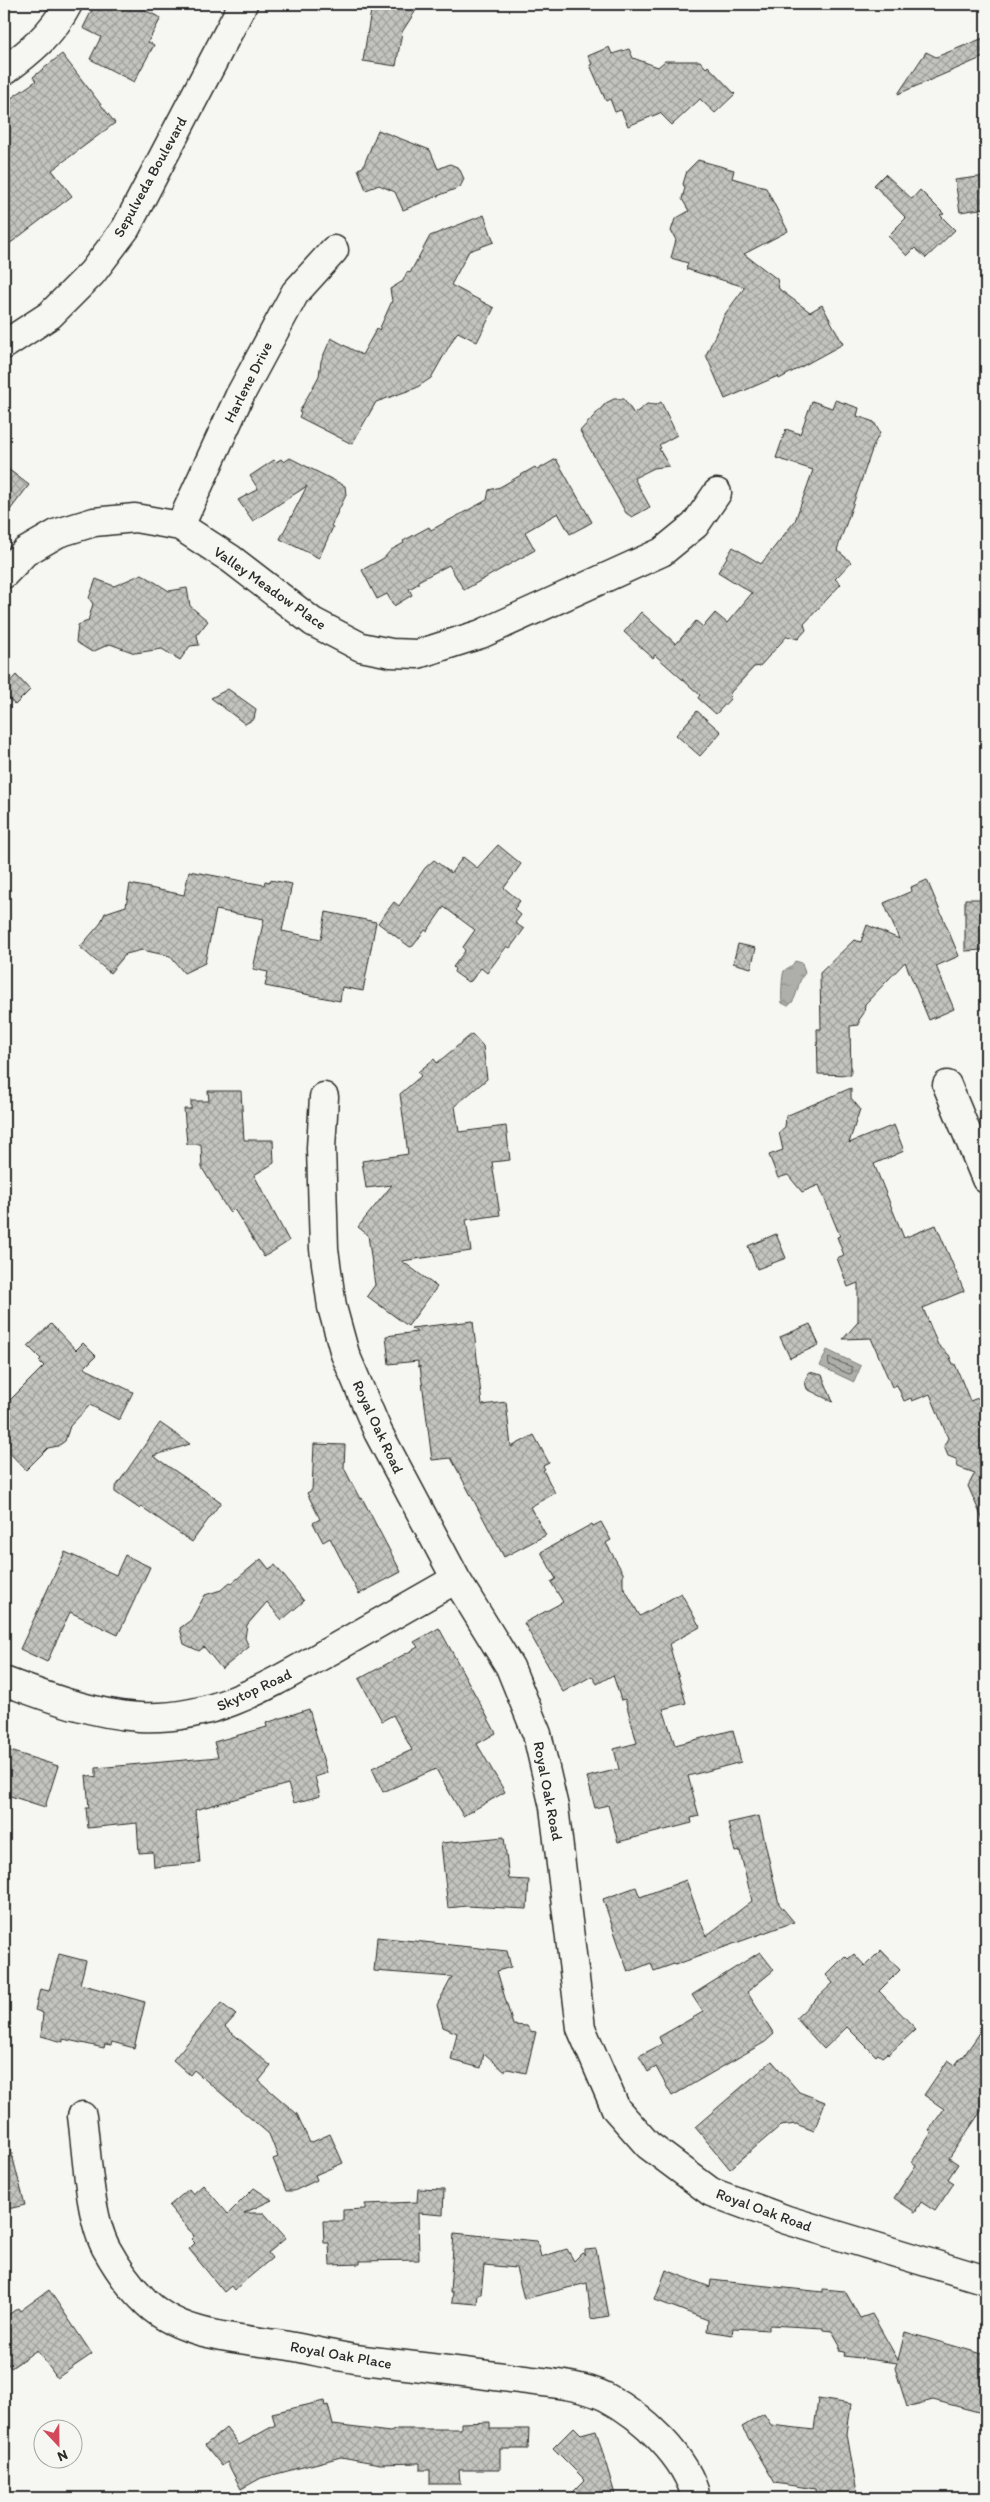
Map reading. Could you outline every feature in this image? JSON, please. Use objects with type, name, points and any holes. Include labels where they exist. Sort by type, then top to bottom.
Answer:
[{"type":"street","points":[[4,71],[39,43],[59,22],[68,4]]},
{"type":"street","name":"Sepulveda Boulevard","points":[[4,345],[50,315],[92,273],[126,228],[243,4]]},
{"type":"street","name":"Harlene Drive","points":[[180,526],[239,397],[295,293],[334,250]]},
{"type":"street","name":"Valley Meadow Place","points":[[4,574],[25,552],[41,542],[58,533],[94,522],[135,518],[180,526],[231,559],[313,622],[361,648],[391,653],[418,654],[481,634],[662,552],[695,525],[718,493]]},
{"type":"street","points":[[948,1085],[986,1179]]},
{"type":"street","name":"Royal Oak Road","points":[[324,1098],[321,1148],[324,1249],[332,1307],[345,1354],[378,1432],[456,1578],[510,1667],[537,1734],[554,1807],[581,2028],[616,2109],[648,2145],[682,2173],[711,2192],[787,2220],[986,2280]]},
{"type":"street","name":"Skytop Road","points":[[4,1681],[94,1711],[139,1717],[195,1714],[218,1708],[262,1690],[456,1578]]},
{"type":"street","name":"Royal Oak Place","points":[[82,2116],[94,2207],[105,2247],[143,2300],[164,2316],[194,2329],[234,2338],[296,2347],[357,2360],[567,2386],[605,2397],[641,2421],[662,2440],[682,2466],[696,2498]]},
{"type":"water","points":[[795,961],[802,963],[805,973],[792,1003],[788,1006],[782,1003],[783,977],[784,971]]},
{"type":"water","points":[[827,1350],[861,1366],[854,1382],[820,1366]]},
{"type":"building","points":[[95,4],[132,4],[161,18],[148,42],[154,45],[134,82],[90,59],[101,37],[83,28]]},
{"type":"building","points":[[372,4],[420,4],[402,32],[396,66],[363,61]]},
{"type":"building","points":[[986,37],[986,56],[898,94],[926,52],[936,57]]},
{"type":"building","points":[[609,47],[612,54],[629,49],[633,58],[658,67],[665,61],[700,61],[706,68],[708,66],[735,94],[715,113],[700,99],[672,125],[660,113],[628,126],[621,110],[615,112],[610,99],[606,101],[590,65],[592,64],[588,56]]},
{"type":"building","points":[[62,54],[115,123],[52,170],[72,196],[4,248],[4,160],[11,146],[4,136],[4,103],[36,81],[33,77]]},
{"type":"building","points":[[378,130],[430,150],[438,169],[450,164],[459,168],[464,179],[460,187],[403,210],[395,192],[379,185],[366,190],[358,169],[363,167]]},
{"type":"building","points":[[698,160],[734,170],[732,178],[766,188],[788,231],[744,254],[777,279],[779,289],[810,312],[822,305],[843,344],[779,379],[778,376],[725,399],[706,355],[725,314],[745,287],[686,269],[688,263],[671,258],[676,240],[671,231],[675,219],[689,211],[682,199],[685,188],[683,184],[687,171]]},
{"type":"building","points":[[885,174],[912,199],[920,190],[944,214],[940,215],[955,230],[926,258],[915,248],[907,256],[888,236],[906,218],[874,185]]},
{"type":"building","points":[[986,176],[986,208],[960,212],[955,180]]},
{"type":"building","points":[[484,215],[494,242],[469,251],[451,285],[494,308],[477,342],[458,332],[431,378],[416,388],[376,402],[352,444],[299,417],[301,413],[299,412],[319,376],[321,361],[331,338],[362,355],[377,328],[379,330],[392,301],[390,289],[403,281],[407,272],[410,273],[430,236]]},
{"type":"building","points":[[614,399],[624,399],[634,414],[647,404],[656,405],[661,402],[677,435],[659,445],[661,448],[659,449],[669,466],[654,468],[634,478],[650,507],[632,517],[626,513],[580,431],[606,403]]},
{"type":"building","points":[[835,400],[859,408],[857,416],[874,422],[880,433],[874,444],[837,550],[851,562],[835,579],[841,584],[804,624],[806,630],[798,639],[787,636],[760,666],[754,667],[731,692],[729,696],[731,698],[716,714],[698,698],[700,695],[655,655],[653,658],[624,632],[641,612],[676,644],[696,621],[703,627],[715,613],[727,623],[752,593],[718,572],[733,547],[761,564],[795,521],[813,470],[776,458],[786,429],[800,434],[812,401],[832,408]]},
{"type":"building","points":[[290,458],[345,486],[346,495],[331,526],[333,527],[319,558],[280,539],[307,486],[253,521],[238,500],[258,489],[250,476],[274,460],[276,462],[281,459],[284,462]]},
{"type":"building","points":[[556,459],[592,522],[570,534],[558,513],[525,532],[535,550],[464,590],[449,565],[418,581],[418,584],[409,589],[412,595],[394,606],[387,594],[377,599],[362,570],[384,558],[391,550],[404,543],[403,541],[429,527],[431,530],[487,500],[489,490],[500,487],[535,467],[537,470]]},
{"type":"building","points":[[4,466],[29,485],[4,518]]},
{"type":"building","points":[[142,574],[169,591],[187,588],[190,606],[208,621],[197,635],[199,645],[190,646],[180,660],[162,649],[135,653],[110,644],[92,652],[76,642],[78,625],[88,621],[93,604],[89,598],[96,579],[114,586]]},
{"type":"building","points":[[16,675],[30,690],[15,705],[4,693],[4,688]]},
{"type":"building","points":[[228,689],[256,709],[254,719],[245,724],[211,698]]},
{"type":"building","points":[[697,711],[721,732],[700,756],[676,735]]},
{"type":"building","points":[[498,845],[521,864],[504,888],[520,901],[514,909],[521,915],[515,923],[524,929],[510,948],[507,946],[487,973],[481,968],[471,981],[468,982],[454,972],[455,969],[453,967],[465,951],[463,947],[475,930],[444,907],[427,931],[425,930],[413,946],[410,947],[378,923],[394,902],[399,906],[425,868],[434,860],[451,873],[463,857],[477,868]]},
{"type":"building","points":[[189,871],[264,885],[265,881],[270,882],[270,880],[292,884],[282,931],[321,939],[326,912],[376,922],[363,991],[342,987],[340,1001],[265,986],[268,972],[253,969],[264,919],[216,910],[205,963],[184,973],[170,956],[142,950],[126,954],[110,973],[80,947],[100,924],[105,913],[126,906],[130,884],[184,895]]},
{"type":"building","points":[[927,880],[959,956],[936,966],[954,1009],[929,1020],[905,962],[865,1004],[864,1013],[859,1020],[859,1025],[850,1026],[851,1075],[818,1074],[817,1029],[821,1029],[820,973],[854,940],[861,942],[867,925],[899,939],[884,903],[912,891],[911,887]]},
{"type":"building","points":[[965,899],[986,899],[986,938],[983,938],[983,950],[965,951]]},
{"type":"building","points":[[738,944],[756,948],[751,968],[733,963]]},
{"type":"building","points":[[472,1034],[483,1046],[487,1079],[455,1106],[459,1132],[506,1126],[510,1160],[492,1162],[500,1215],[466,1220],[471,1251],[402,1261],[437,1287],[408,1326],[367,1296],[375,1285],[368,1235],[358,1227],[392,1185],[366,1188],[362,1161],[408,1154],[400,1094],[421,1076],[418,1072],[434,1059],[437,1063]]},
{"type":"building","points":[[851,1088],[851,1098],[860,1109],[849,1143],[894,1125],[904,1151],[874,1164],[904,1238],[936,1225],[964,1291],[923,1308],[938,1345],[949,1355],[953,1364],[955,1364],[970,1401],[986,1395],[986,1527],[968,1486],[975,1473],[958,1467],[956,1459],[948,1456],[944,1446],[948,1438],[930,1394],[912,1401],[911,1398],[904,1401],[897,1385],[892,1387],[871,1338],[843,1339],[858,1322],[858,1283],[848,1287],[837,1258],[844,1255],[837,1237],[840,1236],[819,1185],[802,1192],[788,1175],[778,1178],[769,1155],[783,1150],[779,1132],[785,1127],[786,1116]]},
{"type":"building","points":[[208,1091],[241,1091],[244,1140],[273,1140],[274,1163],[254,1175],[289,1241],[264,1257],[234,1209],[229,1212],[202,1168],[201,1144],[187,1144],[184,1109],[191,1109],[191,1101],[209,1101]]},
{"type":"building","points":[[776,1234],[786,1258],[757,1269],[748,1246]]},
{"type":"building","points":[[473,1321],[482,1405],[506,1402],[511,1447],[534,1435],[549,1463],[543,1466],[545,1469],[543,1470],[555,1493],[530,1507],[546,1535],[504,1557],[451,1458],[432,1460],[418,1361],[389,1364],[386,1336],[417,1332],[411,1328]]},
{"type":"building","points":[[51,1324],[76,1350],[83,1343],[96,1356],[84,1368],[133,1392],[119,1420],[90,1405],[70,1426],[65,1441],[58,1446],[48,1448],[26,1470],[4,1447],[4,1406],[44,1366],[39,1361],[41,1359],[28,1346]]},
{"type":"building","points":[[810,1324],[819,1345],[790,1358],[780,1337]]},
{"type":"building","points":[[809,1372],[822,1375],[833,1402],[807,1389],[805,1382]]},
{"type":"building","points":[[160,1423],[190,1444],[153,1456],[221,1502],[192,1542],[142,1507],[140,1509],[115,1492],[115,1488]]},
{"type":"building","points":[[314,1444],[345,1445],[344,1468],[401,1572],[359,1594],[330,1538],[323,1542],[313,1523],[320,1519],[307,1493],[312,1490]]},
{"type":"building","points":[[601,1522],[611,1540],[606,1543],[623,1573],[623,1586],[640,1616],[681,1593],[700,1627],[669,1644],[686,1703],[663,1709],[675,1745],[733,1730],[741,1762],[688,1776],[699,1816],[691,1818],[692,1823],[618,1842],[608,1805],[595,1808],[587,1777],[619,1769],[614,1749],[637,1743],[625,1699],[621,1700],[613,1675],[597,1684],[592,1676],[563,1692],[524,1623],[563,1602],[551,1582],[556,1579],[541,1552],[592,1524],[593,1526]]},
{"type":"building","points":[[65,1552],[116,1575],[125,1555],[150,1567],[118,1635],[70,1612],[47,1662],[20,1649]]},
{"type":"building","points":[[261,1559],[269,1569],[275,1565],[304,1601],[282,1620],[267,1602],[247,1625],[245,1638],[249,1647],[222,1669],[204,1647],[199,1651],[184,1644],[180,1628],[191,1620],[205,1595],[221,1590],[230,1582],[232,1583]]},
{"type":"building","points":[[439,1628],[496,1733],[477,1744],[505,1792],[463,1816],[436,1769],[383,1792],[372,1768],[412,1750],[393,1715],[382,1721],[359,1679],[418,1647],[414,1642]]},
{"type":"building","points":[[309,1709],[327,1773],[315,1777],[320,1796],[294,1803],[288,1784],[195,1810],[200,1863],[154,1867],[153,1852],[139,1853],[137,1823],[88,1828],[86,1808],[89,1808],[86,1775],[96,1778],[96,1768],[218,1757],[214,1742],[267,1727],[266,1723]]},
{"type":"building","points":[[4,1749],[58,1766],[45,1807],[4,1794]]},
{"type":"building","points":[[759,1816],[779,1904],[794,1922],[675,1965],[654,1971],[651,1963],[628,1972],[603,1899],[636,1887],[640,1897],[686,1880],[706,1936],[752,1901],[740,1851],[735,1852],[728,1823]]},
{"type":"building","points":[[504,1837],[509,1879],[529,1880],[527,1909],[466,1906],[448,1908],[441,1843]]},
{"type":"building","points":[[377,1937],[507,1951],[511,1967],[497,1971],[513,2025],[527,2026],[530,2031],[536,2032],[526,2073],[508,2069],[504,2071],[484,2053],[481,2068],[451,2060],[457,2033],[443,2027],[437,2005],[452,1977],[374,1971]]},
{"type":"building","points":[[881,1950],[900,1970],[879,1991],[916,2029],[888,2055],[887,2053],[882,2057],[878,2054],[876,2056],[847,2027],[824,2049],[796,2018],[833,1983],[826,1975],[845,1956],[848,1959],[854,1954],[865,1966]]},
{"type":"building","points":[[760,1952],[774,1970],[747,1992],[774,2034],[765,2042],[672,2096],[656,2067],[648,2072],[639,2056],[662,2044],[659,2037],[703,2012],[692,1995]]},
{"type":"building","points":[[59,1954],[86,1961],[80,1984],[145,2002],[134,2048],[112,2042],[111,2045],[105,2044],[104,2048],[63,2039],[63,2042],[41,2036],[43,2013],[35,2010],[40,1989],[49,1991]]},
{"type":"building","points":[[221,2003],[236,2015],[225,2027],[271,2066],[259,2081],[297,2114],[310,2143],[330,2134],[343,2163],[315,2175],[317,2180],[294,2191],[286,2191],[273,2159],[278,2157],[269,2134],[194,2070],[190,2075],[173,2060]]},
{"type":"building","points":[[986,2024],[986,2104],[949,2158],[958,2164],[948,2179],[954,2183],[935,2211],[921,2202],[915,2212],[894,2198],[916,2165],[912,2162],[932,2132],[929,2130],[944,2109],[924,2095],[948,2060],[955,2065],[963,2057]]},
{"type":"building","points":[[772,2061],[799,2092],[825,2102],[814,2131],[796,2124],[780,2126],[730,2169],[695,2127]]},
{"type":"building","points":[[4,2147],[10,2147],[25,2205],[4,2210]]},
{"type":"building","points":[[203,2185],[228,2214],[254,2188],[272,2200],[244,2213],[264,2213],[286,2238],[268,2253],[272,2258],[234,2290],[231,2286],[224,2292],[189,2249],[195,2243],[191,2239],[194,2236],[169,2206],[189,2189],[193,2194]]},
{"type":"building","points":[[418,2189],[444,2190],[443,2215],[418,2213],[419,2260],[360,2261],[360,2264],[330,2265],[329,2243],[324,2243],[323,2221],[343,2221],[343,2210],[365,2209],[365,2204],[417,2202]]},
{"type":"building","points":[[454,2233],[537,2241],[541,2257],[567,2249],[574,2261],[582,2253],[585,2256],[585,2250],[596,2249],[609,2316],[591,2319],[587,2283],[524,2299],[516,2268],[484,2265],[481,2294],[478,2294],[477,2304],[452,2302],[453,2292],[450,2292]]},
{"type":"building","points":[[666,2270],[710,2287],[711,2280],[823,2292],[823,2289],[845,2291],[860,2318],[872,2314],[898,2360],[905,2332],[986,2355],[986,2414],[933,2400],[907,2407],[895,2368],[897,2363],[844,2356],[845,2352],[839,2351],[840,2345],[832,2331],[823,2330],[823,2328],[769,2325],[769,2330],[733,2328],[732,2335],[707,2331],[708,2320],[655,2300]]},
{"type":"building","points":[[49,2290],[92,2354],[57,2378],[37,2350],[11,2368],[4,2358],[4,2318],[18,2308],[20,2311]]},
{"type":"building","points":[[818,2399],[851,2404],[847,2434],[858,2498],[816,2498],[815,2489],[775,2483],[742,2427],[764,2414],[771,2425],[814,2430]]},
{"type":"building","points":[[324,2401],[325,2406],[328,2405],[333,2425],[390,2432],[397,2429],[461,2429],[461,2423],[490,2422],[490,2429],[529,2429],[528,2449],[500,2449],[500,2470],[459,2470],[460,2484],[430,2484],[430,2470],[420,2470],[420,2463],[380,2464],[341,2457],[261,2478],[241,2489],[227,2462],[222,2466],[205,2445],[226,2428],[239,2445],[275,2425],[272,2413]]},
{"type":"building","points":[[574,2427],[581,2434],[596,2430],[616,2498],[567,2498],[585,2480],[553,2448]]}]
